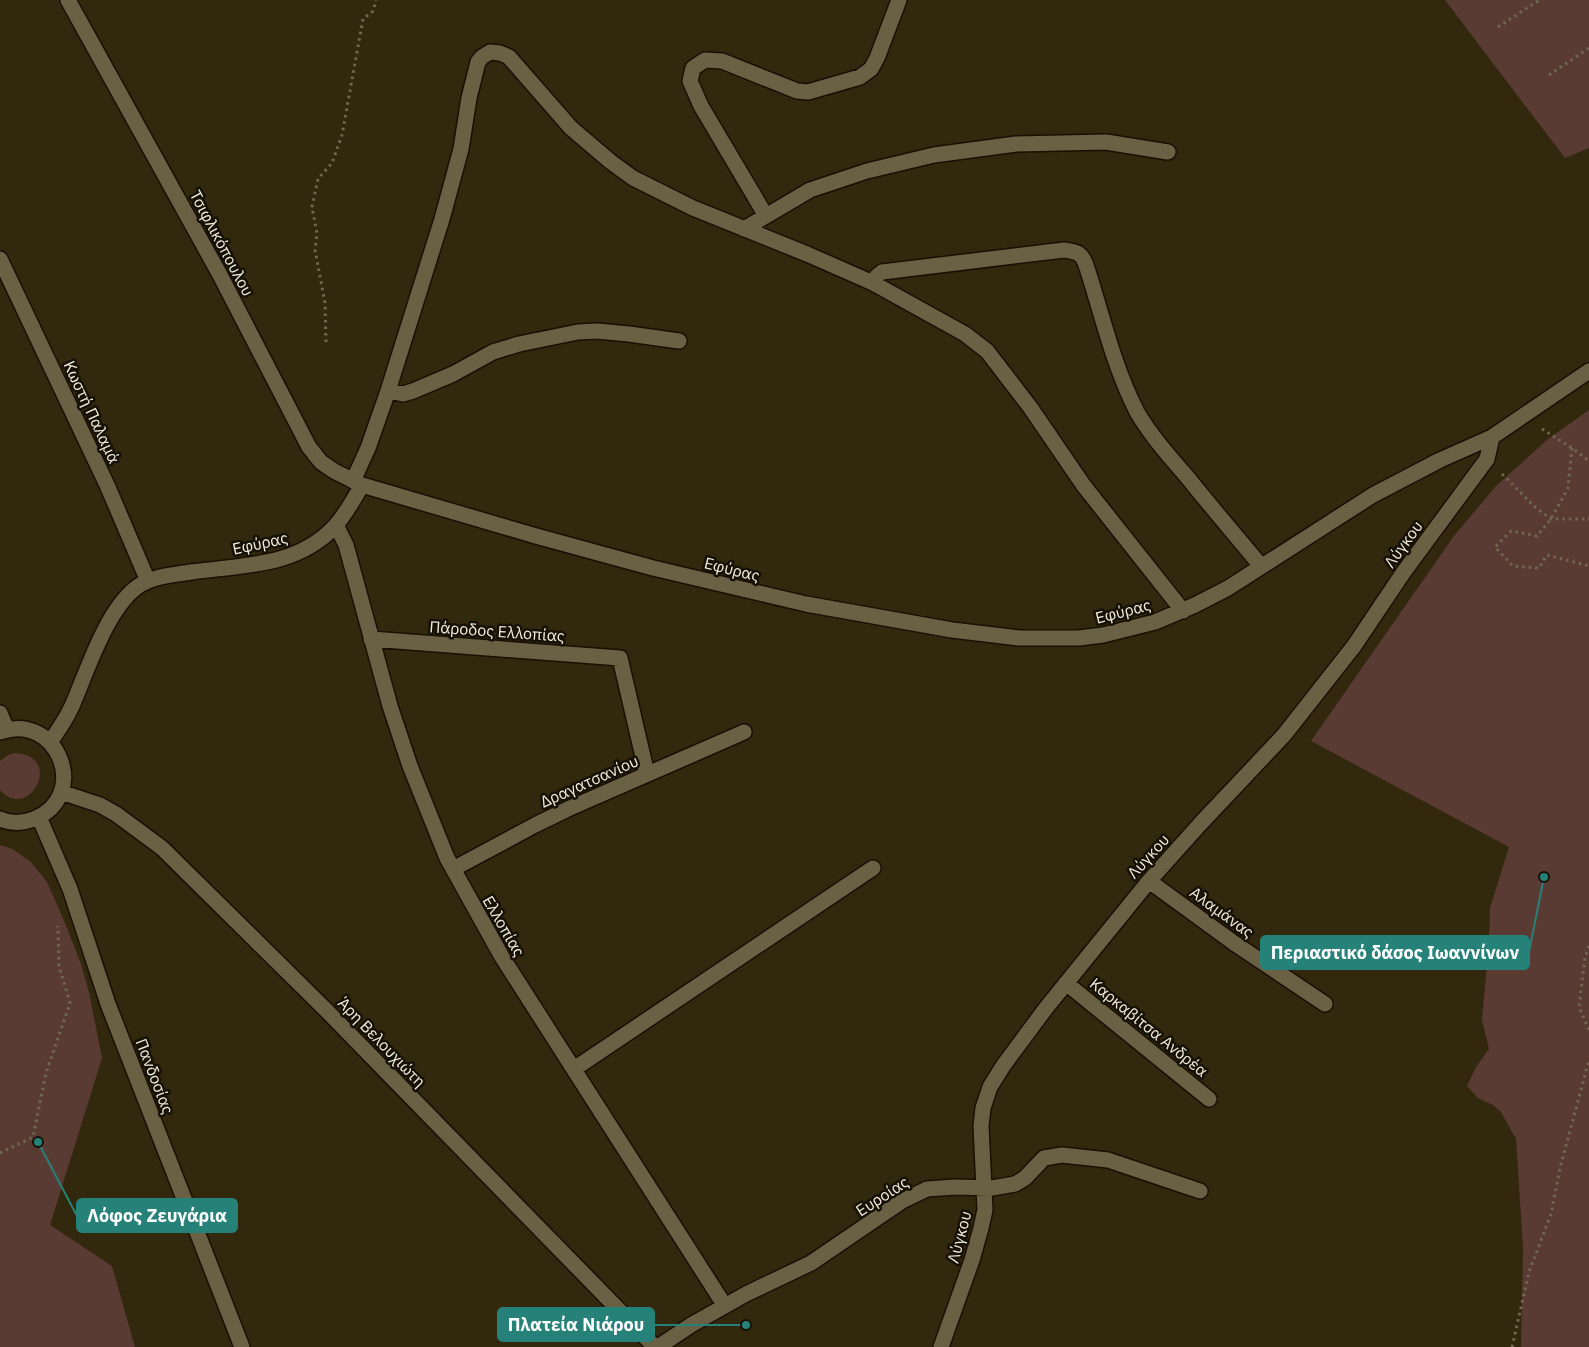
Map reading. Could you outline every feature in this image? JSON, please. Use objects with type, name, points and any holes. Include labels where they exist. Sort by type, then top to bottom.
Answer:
[{"type":"street","name":"Τσιφλικόπουλου","points":[[68,0],[220,275],[309,447],[321,462],[358,483]]},
{"type":"street","points":[[766,216],[701,106],[690,82],[693,68],[705,60],[722,61],[797,91],[808,92],[860,78],[871,69],[877,58],[899,0]]},
{"type":"street","points":[[358,483],[444,212],[461,149],[475,71],[482,57],[490,52],[500,53],[508,58],[571,128],[610,162],[650,187],[693,208],[873,283],[965,334],[987,351],[1030,407],[1084,486],[1183,611]]},
{"type":"street","points":[[744,229],[810,190],[867,171],[934,155],[1016,144],[1106,142],[1168,152]]},
{"type":"street","points":[[873,283],[882,272],[1064,250],[1079,253],[1086,265],[1106,333],[1124,384],[1137,412],[1146,427],[1172,460],[1261,566]]},
{"type":"street","name":"Κωστή Παλαμά","points":[[0,258],[107,485],[148,581]]},
{"type":"street","points":[[388,391],[403,394],[413,391],[453,374],[493,352],[519,344],[578,332],[621,333],[679,341]]},
{"type":"street","name":"Εφύρας","points":[[50,742],[72,707],[97,646],[116,612],[136,588],[148,581],[165,576],[277,561],[294,555],[311,546],[336,525],[358,483],[536,536],[654,568],[806,604],[952,630],[1019,638],[1080,638],[1103,635],[1155,622],[1183,611],[1228,588],[1373,496],[1440,460],[1492,437],[1589,371]]},
{"type":"street","name":"Λύγκου","points":[[941,1347],[977,1246],[984,1210],[981,1126],[983,1108],[990,1087],[1003,1066],[1066,983],[1149,881],[1284,735],[1354,646],[1403,573],[1487,459],[1492,437]]},
{"type":"street","name":"Ελλοπίας","points":[[336,525],[346,545],[390,706],[410,766],[453,869],[502,957],[725,1306]]},
{"type":"street","name":"Πάροδος Ελλοπίας","points":[[371,639],[620,658],[647,774]]},
{"type":"street","points":[[0,713],[3,731],[30,730],[50,742],[62,760],[64,771],[61,792],[53,807],[28,822],[0,819]]},
{"type":"street","name":"Δραγατσανίου","points":[[453,869],[535,825],[744,732]]},
{"type":"street","name":"Άρη Βελουχιώτη","points":[[61,792],[100,805],[116,814],[162,848],[327,1011],[656,1347]]},
{"type":"street","name":"Πανδοσίας","points":[[39,817],[70,889],[108,1004],[242,1347]]},
{"type":"street","points":[[574,1069],[873,868]]},
{"type":"street","name":"Αλαμάνας","points":[[1149,881],[1234,943],[1325,1004]]},
{"type":"street","name":"Καρκαβίτσα Ανδρέα","points":[[1066,983],[1209,1099]]},
{"type":"street","name":"Ευροίας","points":[[656,1347],[725,1306],[811,1263],[902,1201],[917,1193],[934,1188],[1015,1184],[1025,1178],[1044,1158],[1062,1154],[1108,1160],[1200,1191]]},
{"type":"path","points":[[326,342],[325,303],[315,250],[317,234],[312,207],[318,179],[332,163],[342,135],[363,19],[373,11],[376,0]]},
{"type":"path","points":[[1498,27],[1542,0]]},
{"type":"path","points":[[1549,74],[1589,48]]},
{"type":"path","points":[[1522,416],[1572,448],[1589,462]]},
{"type":"path","points":[[1572,448],[1568,488],[1551,519],[1537,536],[1511,531],[1495,547],[1513,566],[1539,568],[1547,555],[1589,566]]},
{"type":"path","points":[[1487,459],[1536,507],[1551,519],[1589,519]]},
{"type":"path","points":[[0,1153],[33,1137],[46,1072],[70,1002],[59,966],[57,916],[70,889]]},
{"type":"path","points":[[1589,946],[1585,958],[1579,1007],[1589,1030]]},
{"type":"path","points":[[1512,1347],[1529,1272],[1551,1214],[1560,1168],[1589,1060]]},
{"type":"shaded area","points":[[1445,0],[1589,0],[1589,148],[1565,158]]},
{"type":"shaded area","points":[[1589,410],[1589,1347],[1521,1347],[1523,1248],[1516,1139],[1501,1112],[1493,1105],[1478,1098],[1467,1086],[1476,1067],[1489,1049],[1482,1020],[1490,908],[1509,847],[1311,741],[1454,536],[1496,486],[1548,439]]},
{"type":"shaded area","points":[[15,753],[30,757],[38,765],[40,775],[37,785],[31,794],[22,799],[11,798],[0,790],[0,761],[8,755]]},
{"type":"shaded area","points":[[0,845],[12,849],[30,861],[47,882],[81,964],[89,992],[102,1058],[50,1225],[112,1266],[135,1347],[0,1347]]},
{"type":"place","name":"Περιαστικό δάσος Ιωαννίνων","points":[[1544,877]]},
{"type":"place","name":"Λόφος Ζευγάρια","points":[[38,1142]]},
{"type":"place","name":"Πλατεία Νιάρου","points":[[746,1325]]}]
